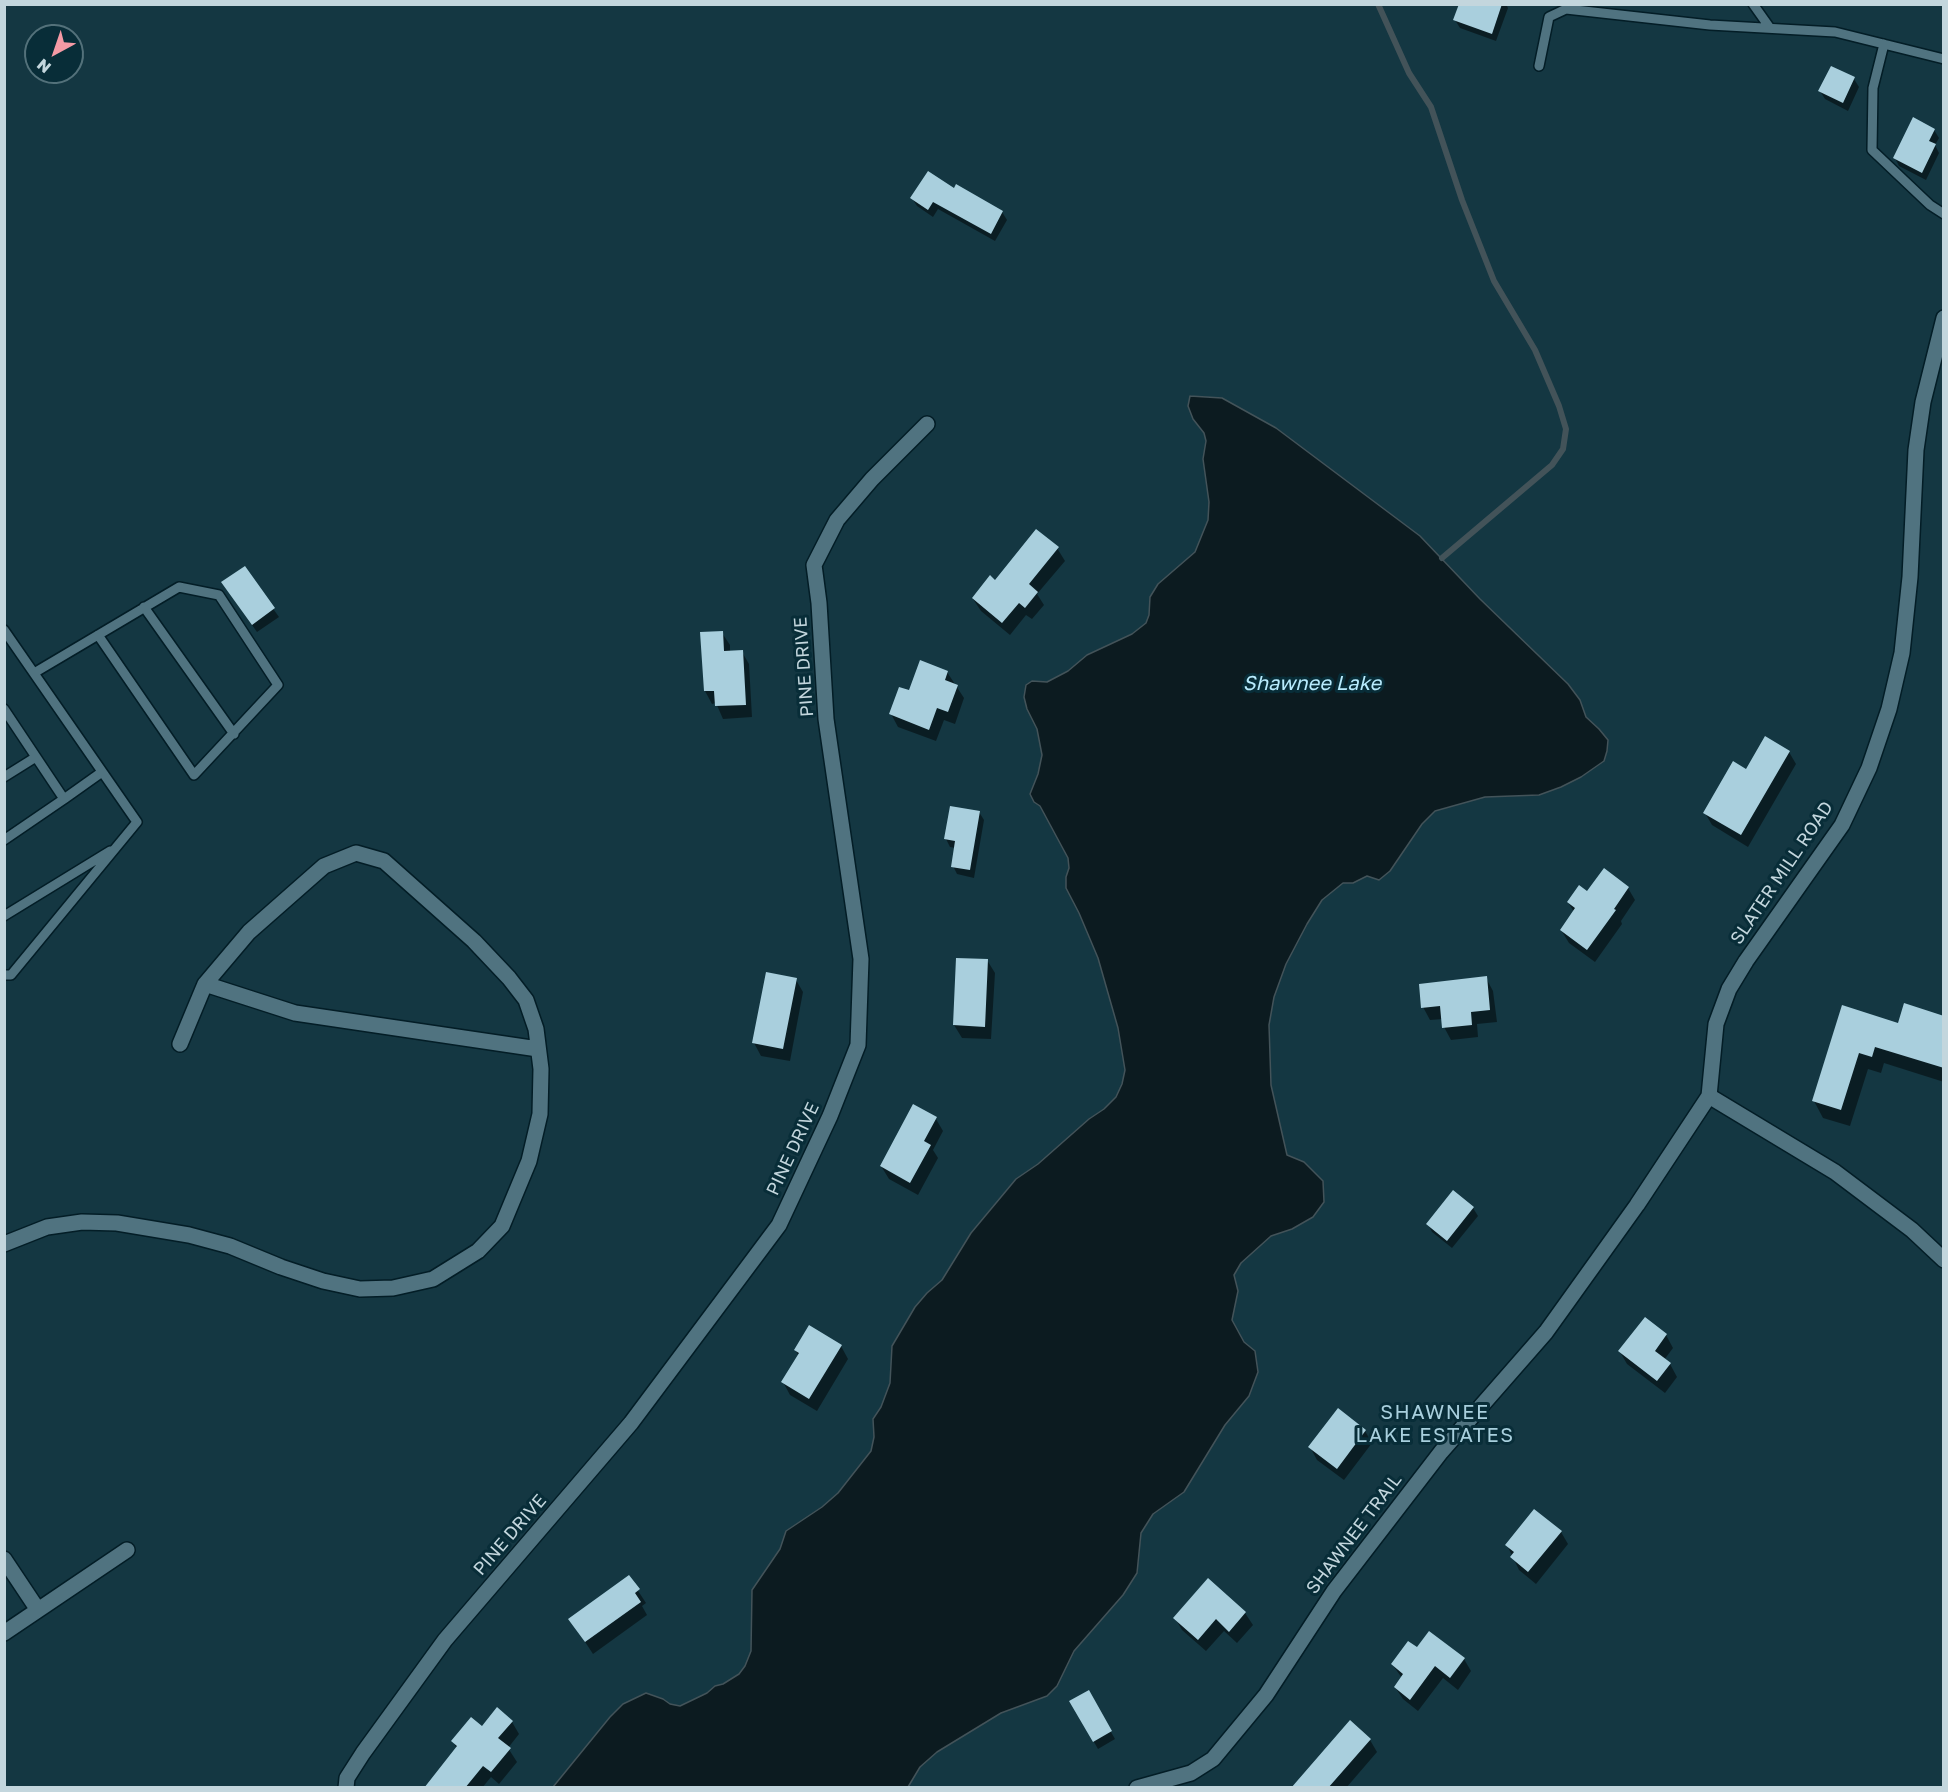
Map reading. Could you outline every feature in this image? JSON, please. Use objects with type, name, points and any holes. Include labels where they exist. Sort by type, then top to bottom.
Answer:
[{"type":"street","name":"SLATER MILL ROAD","points":[[1710,1096],[1716,1024],[1729,989],[1746,961],[1842,825],[1869,768],[1889,710],[1902,653],[1910,577],[1916,450],[1923,402],[1944,318]]},
{"type":"street","name":"PINE DRIVE","points":[[346,1788],[347,1778],[363,1753],[445,1640],[631,1423],[779,1225],[830,1116],[858,1045],[861,959],[826,720],[819,603],[814,565],[837,520],[872,479],[927,424]]},
{"type":"street","points":[[4,1244],[47,1227],[82,1222],[117,1223],[189,1235],[230,1246],[323,1281],[360,1289],[393,1288],[433,1279],[478,1251],[501,1226],[529,1161],[540,1114],[541,1069],[536,1029],[526,1000],[509,978],[474,941],[384,861],[356,853],[324,866],[249,932],[205,984],[180,1044]]},
{"type":"street","points":[[205,984],[295,1013],[538,1049]]},
{"type":"street","points":[[1710,1096],[1835,1172],[1912,1230],[1944,1260]]},
{"type":"street","name":"SHAWNEE TRAIL","points":[[1137,1788],[1191,1773],[1213,1759],[1228,1741],[1266,1695],[1334,1591],[1441,1452],[1546,1332],[1710,1096]]},
{"type":"street","points":[[4,1633],[127,1550]]},
{"type":"street","points":[[4,1559],[38,1611]]},
{"type":"lane","points":[[1753,4],[1770,28]]},
{"type":"lane","points":[[1539,66],[1549,17],[1566,9],[1710,25],[1835,32],[1944,58]]},
{"type":"lane","points":[[1884,44],[1873,88],[1872,150],[1930,205],[1944,214]]},
{"type":"lane","points":[[34,673],[144,607],[179,587],[219,595],[278,685],[194,775],[98,635]]},
{"type":"lane","points":[[144,607],[234,734]]},
{"type":"lane","points":[[4,630],[137,822],[11,975],[4,975]]},
{"type":"lane","points":[[4,709],[64,799]]},
{"type":"lane","points":[[4,777],[36,757]]},
{"type":"lane","points":[[4,840],[102,772]]},
{"type":"lane","points":[[4,916],[118,846]]},
{"type":"water","name":"Shawnee Lake","points":[[1190,396],[1222,398],[1276,428],[1420,536],[1480,599],[1568,684],[1580,700],[1586,717],[1608,740],[1604,761],[1581,777],[1539,795],[1485,797],[1435,811],[1422,824],[1390,871],[1379,880],[1367,876],[1353,883],[1343,883],[1322,900],[1307,924],[1286,964],[1274,997],[1269,1025],[1271,1085],[1287,1155],[1304,1162],[1323,1181],[1324,1202],[1313,1217],[1292,1229],[1271,1236],[1241,1263],[1234,1275],[1238,1291],[1232,1320],[1244,1342],[1255,1351],[1258,1372],[1249,1396],[1225,1425],[1184,1492],[1153,1514],[1141,1533],[1137,1573],[1123,1595],[1074,1651],[1057,1686],[1047,1696],[1001,1713],[937,1752],[920,1767],[908,1787],[553,1787],[623,1704],[646,1693],[680,1706],[739,1674],[751,1651],[752,1590],[780,1549],[786,1531],[822,1507],[838,1493],[871,1451],[874,1437],[873,1419],[881,1407],[890,1383],[892,1346],[915,1307],[942,1280],[971,1233],[1016,1179],[1038,1164],[1089,1119],[1104,1109],[1116,1097],[1122,1084],[1125,1070],[1118,1028],[1098,958],[1066,888],[1068,858],[1040,806],[1034,802],[1030,794],[1042,755],[1037,729],[1024,697],[1026,685],[1032,681],[1047,682],[1068,671],[1087,655],[1132,634],[1146,623],[1150,597],[1158,584],[1195,552],[1208,520],[1209,502],[1203,459],[1206,441],[1204,433],[1193,419],[1188,406]]},
{"type":"building","points":[[1459,4],[1502,4],[1492,34],[1453,20]]},
{"type":"building","points":[[1831,66],[1855,77],[1843,103],[1818,91]]},
{"type":"building","points":[[1913,117],[1935,129],[1929,141],[1936,144],[1922,173],[1893,158]]},
{"type":"building","points":[[928,171],[954,188],[956,184],[1003,211],[991,234],[933,202],[928,210],[910,198]]},
{"type":"building","points":[[1036,529],[1059,547],[1029,584],[1038,592],[1025,608],[1019,603],[1002,623],[972,598],[990,575],[995,580]]},
{"type":"building","points":[[245,566],[275,608],[252,625],[221,582]]},
{"type":"building","points":[[723,631],[724,651],[743,650],[746,705],[715,706],[714,691],[704,691],[700,632]]},
{"type":"building","points":[[920,660],[948,671],[945,680],[958,685],[948,712],[937,708],[929,730],[889,714],[899,687],[909,690]]},
{"type":"building","points":[[1765,736],[1790,751],[1741,835],[1703,813],[1733,761],[1746,769]]},
{"type":"building","points":[[950,806],[980,811],[970,870],[951,867],[955,841],[944,839]]},
{"type":"building","points":[[1604,868],[1629,887],[1614,909],[1616,910],[1587,950],[1560,930],[1575,908],[1567,902],[1579,885],[1587,891]]},
{"type":"building","points":[[956,958],[988,959],[985,1027],[953,1025]]},
{"type":"building","points":[[766,972],[797,978],[783,1049],[752,1043]]},
{"type":"building","points":[[1487,976],[1490,1010],[1471,1012],[1472,1025],[1442,1028],[1440,1006],[1421,1008],[1419,984]]},
{"type":"building","points":[[1904,1003],[1944,1016],[1944,1068],[1875,1047],[1872,1057],[1859,1053],[1841,1110],[1812,1101],[1842,1005],[1898,1023]]},
{"type":"building","points":[[913,1104],[937,1117],[924,1141],[931,1145],[910,1183],[880,1166]]},
{"type":"building","points":[[1453,1190],[1474,1207],[1447,1241],[1426,1224]]},
{"type":"building","points":[[1645,1317],[1667,1334],[1655,1351],[1671,1363],[1657,1381],[1618,1351]]},
{"type":"building","points":[[809,1325],[842,1345],[809,1399],[781,1382],[799,1353],[794,1350]]},
{"type":"building","points":[[1338,1408],[1366,1430],[1337,1469],[1308,1447]]},
{"type":"building","points":[[1534,1509],[1562,1531],[1528,1572],[1510,1557],[1514,1552],[1505,1545]]},
{"type":"building","points":[[629,1575],[640,1589],[635,1593],[641,1602],[585,1642],[568,1619]]},
{"type":"building","points":[[1208,1578],[1246,1612],[1229,1632],[1216,1619],[1198,1640],[1173,1618]]},
{"type":"building","points":[[1429,1631],[1465,1658],[1450,1678],[1435,1666],[1410,1700],[1394,1687],[1403,1674],[1391,1664],[1408,1641],[1417,1647]]},
{"type":"building","points":[[1089,1690],[1112,1731],[1093,1742],[1069,1701]]},
{"type":"building","points":[[497,1707],[513,1721],[498,1738],[511,1748],[491,1772],[483,1766],[465,1788],[424,1788],[457,1746],[451,1741],[471,1717],[482,1726]]},
{"type":"building","points":[[1350,1720],[1371,1739],[1328,1788],[1291,1788]]},
{"type":"waterway","points":[[1378,4],[1409,73],[1431,107],[1462,200],[1494,281],[1535,350],[1559,406],[1566,429],[1563,449],[1552,465],[1442,558]]},
{"type":"district","name":"SHAWNEE LAKE ESTATES","points":[[1435,1424]]}]
